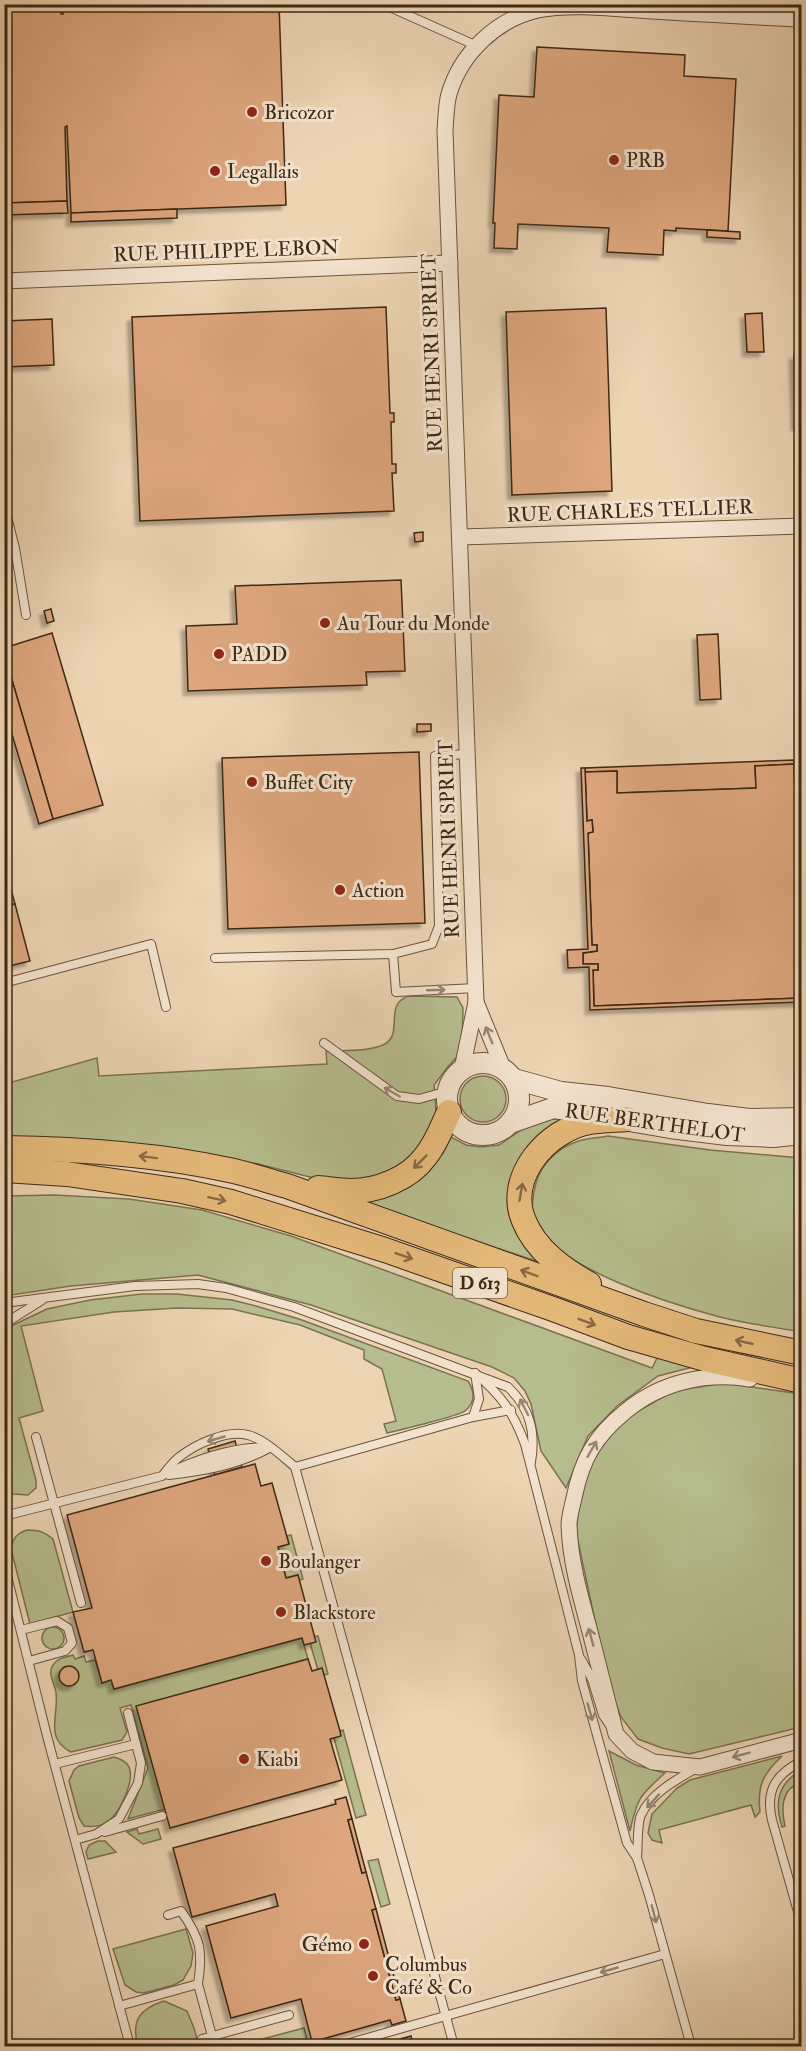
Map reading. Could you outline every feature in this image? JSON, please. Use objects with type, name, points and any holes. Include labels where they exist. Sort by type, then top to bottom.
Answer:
[{"type":"main road","points":[[287,1186],[350,1191],[375,1189],[393,1181],[424,1160],[432,1148],[448,1102]]},
{"type":"main road","points":[[627,1119],[589,1122],[564,1132],[547,1144],[534,1157],[523,1180],[519,1203],[524,1221],[541,1249],[563,1268],[586,1283],[644,1314]]},
{"type":"main road","name":"D 613","points":[[4,1148],[71,1149],[180,1161],[231,1170],[287,1186],[644,1314],[696,1330],[801,1353]]},
{"type":"main road","name":"D 613","points":[[4,1170],[67,1174],[182,1191],[231,1202],[385,1250],[628,1337],[705,1359],[800,1381]]},
{"type":"main road","points":[[4,1185],[81,1183],[160,1189]]},
{"type":"street","name":"RUE HENRI SPRIET","points":[[476,995],[445,130],[449,94],[456,78],[477,46],[498,28],[520,15],[540,10],[578,8],[801,19]]},
{"type":"street","name":"RUE PHILIPPE LEBON","points":[[4,281],[450,263]]},
{"type":"street","name":"RUE CHARLES TELLIER","points":[[460,537],[801,526]]},
{"type":"street","points":[[462,1069],[476,995]]},
{"type":"street","points":[[476,995],[508,1073],[518,1087],[519,1107],[510,1124],[495,1134],[476,1135],[460,1127],[448,1102],[451,1083],[462,1069],[482,1062],[493,1064],[508,1073]]},
{"type":"street","name":"RUE BERTHELOT","points":[[508,1073],[561,1092],[608,1097],[739,1118],[801,1118]]},
{"type":"street","name":"RUE BERTHELOT","points":[[510,1124],[552,1108],[727,1135],[773,1137],[801,1134]]},
{"type":"street","points":[[773,1137],[801,1139]]},
{"type":"street","points":[[800,1381],[774,1382],[736,1377],[704,1378],[673,1383],[640,1399],[609,1425],[593,1446],[578,1476],[569,1523],[581,1598],[616,1734],[632,1751],[653,1762],[700,1767],[801,1740]]},
{"type":"lane","points":[[383,4],[477,46]]},
{"type":"lane","points":[[4,505],[15,548],[26,615]]},
{"type":"lane","points":[[215,958],[393,954],[432,944],[439,926],[435,756],[466,754]]},
{"type":"lane","points":[[4,982],[150,944],[166,1007]]},
{"type":"lane","points":[[393,954],[396,992],[476,995]]},
{"type":"lane","points":[[324,1043],[397,1096],[448,1102]]},
{"type":"lane","points":[[4,1303],[135,1286],[198,1284],[226,1288],[294,1307],[508,1387],[519,1397],[529,1415],[534,1445],[530,1463]]},
{"type":"lane","points":[[4,1324],[43,1299]]},
{"type":"lane","points":[[475,1373],[495,1390],[510,1410],[518,1426],[530,1463],[579,1655],[582,1681],[627,1843],[637,1858],[691,2046]]},
{"type":"lane","points":[[473,1417],[479,1399],[475,1373]]},
{"type":"lane","points":[[295,1467],[473,1417],[510,1410]]},
{"type":"lane","points":[[162,1476],[176,1459],[196,1446],[216,1438],[237,1434],[249,1435],[271,1447],[295,1467],[454,2046]]},
{"type":"lane","points":[[36,1437],[81,1603]]},
{"type":"lane","points":[[4,1516],[271,1447]]},
{"type":"lane","points":[[4,1564],[130,2046]]},
{"type":"lane","points":[[21,1630],[57,1621],[68,1628],[72,1643],[65,1651],[29,1661]]},
{"type":"lane","points":[[579,1655],[592,1679],[603,1715],[616,1734]]},
{"type":"lane","points":[[96,1834],[119,1819],[138,1783],[141,1763],[128,1713]]},
{"type":"lane","points":[[55,1764],[136,1744]]},
{"type":"lane","points":[[801,1761],[784,1771],[775,1782],[769,1804],[801,1926]]},
{"type":"lane","points":[[637,1858],[640,1816],[652,1800],[670,1783],[700,1767]]},
{"type":"lane","points":[[75,1840],[162,1816]]},
{"type":"lane","points":[[168,1915],[181,1911],[194,1929],[202,1958],[198,1984],[212,2036]]},
{"type":"lane","points":[[339,2046],[665,1954]]},
{"type":"lane","points":[[119,2006],[198,1984]]},
{"type":"lane","points":[[204,2046],[202,2039],[289,2015]]},
{"type":"green space","points":[[408,996],[457,997],[463,1008],[462,1051],[434,1085],[436,1111],[426,1140],[402,1165],[368,1182],[314,1178],[258,1164],[178,1149],[5,1138],[5,1084],[97,1058],[99,1076],[327,1064],[326,1051],[371,1049],[390,1040],[397,1005],[400,1000]]},
{"type":"green space","points":[[483,1076],[499,1083],[506,1099],[499,1115],[483,1122],[467,1115],[460,1099],[467,1083]]},
{"type":"green space","points":[[573,1119],[540,1137],[526,1151],[517,1162],[509,1188],[508,1201],[514,1228],[523,1244],[539,1262],[360,1202],[430,1168],[443,1153],[451,1137],[466,1145],[481,1147],[499,1145],[533,1122]]},
{"type":"green space","points":[[608,1136],[710,1150],[801,1158],[801,1332],[720,1317],[647,1294],[592,1270],[568,1256],[548,1240],[535,1223],[533,1214],[534,1192],[542,1169],[551,1158],[569,1145]]},
{"type":"green space","points":[[54,1195],[129,1199],[202,1210],[291,1236],[652,1368],[658,1356],[697,1366],[658,1376],[617,1406],[588,1436],[566,1488],[541,1451],[531,1404],[525,1391],[514,1378],[492,1367],[311,1305],[198,1275],[71,1286],[5,1296],[5,1196]]},
{"type":"green space","points":[[142,1294],[177,1294],[232,1300],[299,1319],[468,1381],[472,1389],[473,1400],[469,1408],[460,1413],[387,1433],[384,1424],[396,1421],[382,1369],[364,1359],[364,1350],[300,1325],[232,1309],[177,1308],[114,1312],[21,1326],[43,1411],[19,1418],[36,1480],[36,1488],[28,1495],[13,1494],[4,1472],[5,1338],[13,1325],[47,1309],[90,1300]]},
{"type":"green space","points":[[724,1383],[801,1394],[801,1727],[689,1754],[662,1748],[638,1739],[621,1717],[609,1686],[576,1532],[582,1484],[616,1424],[673,1391]]},
{"type":"green space","points":[[27,1530],[42,1532],[53,1539],[73,1612],[30,1624],[11,1549],[16,1537]]},
{"type":"green space","points":[[291,1535],[303,1579],[299,1580],[297,1575],[286,1578],[278,1547],[289,1544],[287,1536]]},
{"type":"green space","points":[[53,1627],[61,1630],[64,1638],[61,1646],[53,1649],[45,1646],[42,1638],[45,1630]]},
{"type":"green space","points":[[318,1636],[328,1674],[324,1675],[322,1669],[318,1670],[310,1643],[314,1637]]},
{"type":"green space","points":[[302,1638],[308,1659],[137,1706],[165,1809],[128,1819],[148,1768],[131,1705],[120,1708],[127,1732],[122,1740],[71,1752],[63,1746],[55,1733],[56,1693],[51,1668],[62,1658],[73,1655],[75,1659],[84,1656],[86,1662],[95,1660],[102,1683],[111,1680],[114,1689]]},
{"type":"green space","points":[[343,1730],[366,1815],[356,1818],[334,1738]]},
{"type":"green space","points":[[609,1751],[636,1765],[665,1773],[641,1798],[630,1831]]},
{"type":"green space","points":[[782,1756],[763,1781],[760,1812],[755,1817],[751,1805],[659,1830],[662,1843],[652,1840],[648,1833],[652,1814],[677,1788],[690,1780]]},
{"type":"green space","points":[[114,1757],[121,1759],[129,1767],[130,1781],[125,1797],[107,1822],[102,1825],[84,1826],[79,1818],[69,1781],[74,1770],[79,1766]]},
{"type":"green space","points":[[801,1770],[801,1783],[790,1789],[784,1800],[785,1826],[782,1827],[778,1810],[780,1794],[787,1781]]},
{"type":"green space","points":[[137,1829],[139,1834],[158,1829],[161,1839],[143,1844],[127,1832]]},
{"type":"green space","points":[[105,1841],[116,1852],[88,1859],[86,1852],[89,1845]]},
{"type":"green space","points":[[378,1859],[390,1904],[381,1907],[368,1861]]},
{"type":"green space","points":[[186,1929],[193,1953],[191,1966],[183,1980],[174,1985],[144,1993],[136,1992],[125,1985],[113,1949]]},
{"type":"green space","points":[[164,2001],[187,2011],[199,2046],[138,2046],[136,2030],[139,2017],[148,2008]]},
{"type":"green space","points":[[304,2028],[309,2046],[236,2046]]},
{"type":"building","points":[[4,4],[60,4],[61,14],[63,14],[63,11],[279,4],[286,205],[71,213],[67,126],[65,127],[67,201],[4,203]]},
{"type":"building","name":"PRB","points":[[537,47],[685,55],[684,76],[736,79],[728,231],[676,228],[676,231],[664,230],[663,255],[607,252],[609,228],[518,224],[517,249],[494,248],[495,223],[493,223],[499,95],[534,97]]},
{"type":"building","points":[[67,201],[68,213],[4,215],[4,203]]},
{"type":"building","points":[[177,209],[177,218],[71,222],[71,213]]},
{"type":"building","points":[[707,230],[740,232],[740,239],[707,237]]},
{"type":"building","points":[[386,307],[390,413],[394,413],[394,422],[391,422],[392,464],[396,464],[396,473],[392,473],[394,511],[140,521],[132,317]]},
{"type":"building","points":[[606,308],[612,491],[512,495],[506,312]]},
{"type":"building","points":[[762,313],[764,352],[747,352],[745,314]]},
{"type":"building","points":[[52,319],[54,365],[4,367],[4,321]]},
{"type":"building","points":[[794,355],[802,355],[802,425],[796,426]]},
{"type":"building","points":[[423,532],[423,541],[415,542],[414,533]]},
{"type":"building","points":[[401,580],[405,671],[366,672],[367,685],[188,691],[186,626],[237,624],[235,586]]},
{"type":"building","points":[[51,609],[54,621],[47,623],[44,611]]},
{"type":"building","points":[[52,633],[103,805],[53,819],[4,653],[4,648]]},
{"type":"building","points":[[718,634],[721,699],[700,700],[697,635]]},
{"type":"building","points":[[4,653],[53,819],[39,824],[4,708]]},
{"type":"building","points":[[417,724],[431,724],[431,731],[417,732]]},
{"type":"building","points":[[419,752],[425,923],[228,929],[222,758]]},
{"type":"building","points":[[794,760],[794,764],[755,766],[756,788],[617,793],[617,771],[585,772],[585,768]]},
{"type":"building","points":[[795,760],[802,976],[794,764]]},
{"type":"building","points":[[794,764],[802,998],[594,1006],[593,970],[598,970],[598,964],[583,964],[583,953],[597,951],[597,945],[592,945],[588,833],[593,832],[592,820],[587,821],[585,772],[617,771],[617,793],[756,788],[755,766]]},
{"type":"building","points":[[581,768],[585,768],[587,821],[592,820],[593,832],[588,833],[592,945],[597,945],[597,951],[583,953],[583,964],[598,964],[598,970],[593,970],[594,1006],[802,998],[802,1002],[590,1010],[589,967],[568,968],[567,950],[588,949]]},
{"type":"building","points":[[4,863],[15,904],[4,907]]},
{"type":"building","points":[[15,904],[30,961],[5,967],[4,907]]},
{"type":"building","points":[[235,1441],[242,1467],[215,1475],[208,1449]]},
{"type":"building","points":[[255,1464],[261,1486],[272,1483],[289,1544],[278,1547],[286,1578],[298,1575],[316,1642],[304,1645],[302,1638],[114,1689],[111,1680],[102,1683],[93,1650],[84,1652],[73,1612],[92,1608],[67,1515]]},
{"type":"building","name":"Kiabi","points":[[308,1659],[312,1671],[322,1668],[340,1731],[341,1736],[330,1739],[342,1780],[170,1828],[136,1706]]},
{"type":"building","points":[[69,1666],[76,1669],[79,1676],[76,1683],[69,1686],[62,1683],[59,1676],[62,1669]]},
{"type":"building","points":[[346,1797],[352,1819],[348,1820],[362,1873],[366,1872],[376,1909],[372,1910],[396,2000],[400,1999],[406,2021],[392,2025],[390,2020],[312,2042],[301,1999],[231,2018],[206,1926],[278,1906],[275,1894],[192,1917],[173,1848],[336,1804],[335,1800]]},
{"type":"building","points":[[352,1819],[366,1872],[362,1873],[348,1820]]},
{"type":"building","points":[[376,1909],[400,1999],[396,2000],[372,1910]]},
{"type":"building","points":[[411,2036],[413,2046],[388,2046],[401,2043],[400,2039]]},
{"type":"place","name":"Bricozor","points":[[252,112]]},
{"type":"place","name":"PRB","points":[[614,160]]},
{"type":"place","name":"Legallais","points":[[215,171]]},
{"type":"place","name":"Au Tour du Monde","points":[[325,623]]},
{"type":"place","name":"PADD","points":[[219,654]]},
{"type":"place","name":"Buffet City","points":[[252,782]]},
{"type":"place","name":"Action","points":[[340,890]]},
{"type":"place","name":"Boulanger","points":[[266,1561]]},
{"type":"place","name":"Blackstore","points":[[281,1612]]},
{"type":"place","name":"Kiabi","points":[[244,1759]]},
{"type":"place","name":"Gémo","points":[[364,1944]]},
{"type":"place","name":"Columbus Café & Co","points":[[373,1976]]}]
